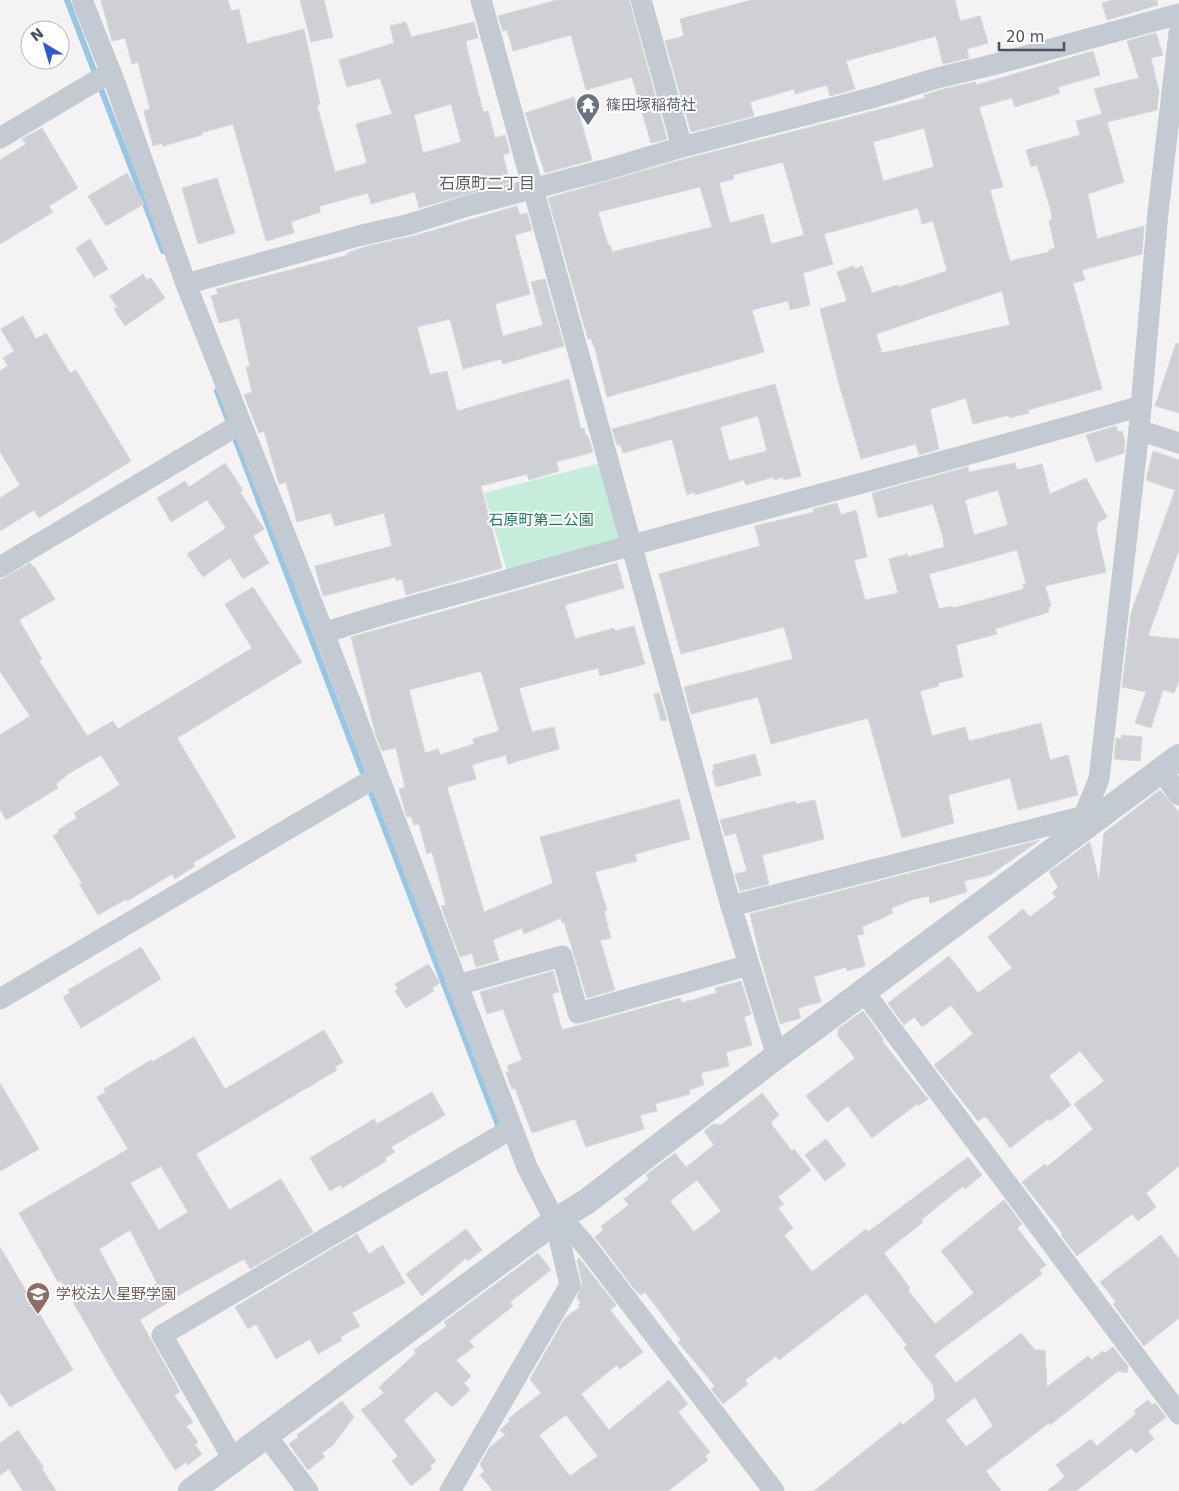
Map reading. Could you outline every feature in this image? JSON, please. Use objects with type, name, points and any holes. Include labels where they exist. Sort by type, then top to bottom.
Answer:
[{"type":"street","points":[[82,0],[111,72],[186,284],[324,633],[511,1129],[527,1167],[555,1221],[570,1285],[450,1491]]},
{"type":"street","points":[[481,0],[732,906],[777,1056]]},
{"type":"street","points":[[641,0],[682,147]]},
{"type":"street","points":[[186,284],[358,236],[410,224],[682,147],[875,98],[937,78],[996,64],[1179,14]]},
{"type":"street","points":[[1086,821],[1099,779],[1139,430],[1158,212],[1178,56],[1179,33]]},
{"type":"street","points":[[0,138],[111,72]]},
{"type":"street","points":[[324,633],[398,609],[631,544],[977,453],[1141,406]]},
{"type":"street","points":[[0,567],[240,424]]},
{"type":"street","points":[[1139,430],[1179,443]]},
{"type":"street","points":[[192,1491],[555,1221],[586,1202],[1086,821],[1170,764],[1179,795]]},
{"type":"street","points":[[0,999],[378,776]]},
{"type":"street","points":[[732,906],[1086,821]]},
{"type":"street","points":[[457,985],[562,956],[578,1013],[749,965]]},
{"type":"street","points":[[864,992],[1179,1414]]},
{"type":"street","points":[[233,1460],[162,1335],[511,1129]]},
{"type":"street","points":[[555,1221],[573,1231],[592,1254],[774,1491]]},
{"type":"street","points":[[266,1435],[308,1491]]},
{"type":"green space","name":"石原町第二公園","points":[[601,463],[622,539],[507,571],[484,493]]},
{"type":"building","points":[[101,0],[228,0],[231,11],[239,9],[247,44],[304,29],[320,104],[317,105],[335,172],[367,163],[356,124],[392,114],[380,78],[347,87],[339,60],[394,43],[390,26],[406,22],[411,37],[474,22],[478,38],[466,41],[467,48],[483,112],[488,111],[495,138],[505,135],[510,153],[503,155],[510,182],[419,208],[415,192],[371,204],[368,193],[320,206],[320,212],[291,222],[294,233],[266,241],[233,124],[163,146],[162,143],[153,146],[144,111],[150,109],[138,62],[132,64],[125,38],[112,41]],"holes":[[[451,104],[461,142],[423,153],[414,115]]]},
{"type":"building","points":[[300,0],[324,0],[333,37],[311,42]]},
{"type":"building","points":[[557,0],[629,0],[667,139],[651,143],[632,77],[586,90],[571,35],[513,51],[507,30],[503,31],[498,16]]},
{"type":"building","points":[[752,0],[955,0],[960,21],[980,16],[988,43],[967,49],[969,58],[943,64],[936,36],[846,61],[855,89],[830,96],[827,85],[795,94],[794,89],[750,102],[754,116],[691,132],[665,41],[684,36],[680,19]]},
{"type":"building","points":[[1113,0],[1157,0],[1158,5],[1107,20],[1102,3]]},
{"type":"building","points":[[1156,33],[1163,55],[1151,58],[1159,92],[1157,110],[1107,122],[1124,182],[1088,194],[1097,239],[1144,226],[1142,254],[1082,270],[1085,280],[1073,283],[1102,389],[1028,410],[1029,413],[1009,418],[1009,415],[973,424],[966,398],[930,409],[939,449],[919,455],[916,444],[861,459],[820,309],[847,301],[837,272],[854,266],[855,269],[862,266],[872,293],[897,285],[898,287],[947,271],[933,221],[922,224],[918,208],[824,234],[833,264],[803,273],[810,305],[790,310],[788,301],[752,310],[764,352],[607,397],[595,349],[591,339],[588,339],[548,198],[685,159],[925,98],[924,95],[940,90],[975,82],[976,85],[1093,51],[1100,75],[1058,87],[1060,93],[1015,107],[1012,98],[979,107],[1003,187],[990,190],[1010,261],[1049,252],[1049,250],[1055,248],[1049,221],[1052,220],[1051,211],[1037,165],[1031,167],[1026,150],[1080,135],[1076,121],[1102,114],[1094,89],[1139,78],[1127,41]],"holes":[[[924,128],[934,167],[883,181],[873,142]],[[783,162],[804,235],[771,244],[763,214],[730,223],[719,183],[734,179],[733,175]],[[700,187],[712,227],[612,252],[598,212]],[[1002,291],[1010,325],[882,353],[876,334]]]},
{"type":"building","points":[[574,97],[592,160],[545,173],[525,113]]},
{"type":"building","points":[[42,128],[78,188],[49,206],[53,212],[0,244],[0,160],[26,144],[22,139]]},
{"type":"building","points":[[127,173],[144,204],[106,226],[88,196]]},
{"type":"building","points":[[217,178],[235,233],[198,244],[182,188]]},
{"type":"building","points":[[517,206],[520,215],[527,213],[532,230],[515,235],[530,294],[495,304],[503,336],[543,325],[531,282],[545,279],[564,346],[503,364],[501,359],[463,369],[450,319],[417,327],[430,375],[447,371],[457,411],[569,379],[581,429],[584,428],[593,452],[556,462],[559,471],[529,480],[527,474],[481,486],[502,568],[406,595],[402,579],[396,581],[396,577],[323,596],[315,566],[392,546],[384,513],[335,526],[331,513],[297,522],[286,482],[279,484],[264,431],[259,433],[244,395],[252,392],[246,367],[250,366],[239,318],[219,323],[211,296],[218,294],[216,289],[348,255],[347,253],[368,246],[414,236]]},
{"type":"building","points":[[90,239],[108,269],[94,277],[76,248]]},
{"type":"building","points":[[143,274],[147,280],[151,278],[165,298],[125,326],[114,309],[117,307],[110,296]]},
{"type":"building","points":[[23,316],[36,339],[46,333],[70,373],[76,370],[131,461],[39,518],[34,510],[0,531],[0,498],[20,485],[0,452],[0,371],[8,366],[3,358],[14,351],[1,329]]},
{"type":"building","points":[[1176,343],[1179,344],[1179,413],[1155,406]]},
{"type":"building","points":[[775,384],[801,476],[784,480],[783,477],[774,480],[774,477],[746,485],[744,480],[695,495],[695,492],[687,495],[672,439],[623,453],[620,444],[617,445],[612,429]],"holes":[[[758,416],[767,451],[729,461],[720,427]]]},
{"type":"building","points":[[1116,426],[1118,432],[1122,431],[1125,441],[1124,453],[1096,462],[1086,435]]},
{"type":"building","points":[[1153,451],[1179,460],[1179,550],[1148,636],[1179,639],[1179,681],[1174,693],[1163,690],[1151,728],[1135,723],[1146,692],[1122,687],[1131,613],[1175,490],[1146,480]]},
{"type":"building","points":[[225,463],[243,490],[240,492],[264,529],[253,536],[269,563],[243,579],[230,558],[203,577],[187,554],[226,528],[207,500],[171,522],[157,498],[185,481],[189,487]]},
{"type":"building","points":[[1015,463],[1017,470],[1042,464],[1050,494],[1086,478],[1107,517],[1097,523],[1098,526],[1096,528],[1106,572],[1045,586],[1051,606],[1048,608],[1049,612],[995,629],[997,634],[956,645],[963,677],[938,683],[939,686],[920,691],[932,736],[965,727],[969,741],[1041,723],[1050,760],[1068,755],[1078,795],[1018,810],[1010,778],[948,795],[954,823],[902,838],[868,718],[771,744],[758,697],[691,714],[684,687],[793,659],[784,627],[681,654],[659,574],[760,546],[755,526],[814,512],[813,509],[837,503],[841,515],[856,510],[867,557],[854,560],[865,600],[898,593],[889,559],[907,554],[908,557],[944,547],[943,538],[933,504],[878,518],[872,493],[968,467],[969,472]],"holes":[[[998,490],[1008,525],[974,535],[965,500]],[[1017,550],[1026,583],[1023,584],[1024,589],[953,608],[952,606],[939,609],[929,574]]]},
{"type":"building","points":[[30,563],[34,566],[55,599],[19,620],[42,659],[39,661],[87,736],[113,721],[118,729],[252,648],[225,604],[253,587],[302,662],[177,738],[236,837],[193,863],[195,866],[175,879],[172,874],[127,901],[126,899],[98,915],[79,884],[82,883],[53,836],[59,832],[58,830],[77,818],[74,813],[120,785],[101,755],[68,774],[56,784],[58,788],[6,820],[0,809],[0,735],[30,716],[0,671],[0,580]]},
{"type":"building","points":[[617,563],[624,588],[565,605],[575,639],[614,628],[615,631],[634,626],[645,664],[600,676],[598,668],[519,688],[532,732],[554,727],[559,749],[508,764],[506,755],[472,765],[476,779],[447,787],[484,912],[553,883],[540,837],[679,799],[690,839],[635,854],[637,861],[595,872],[607,910],[604,911],[611,938],[600,940],[615,990],[587,998],[564,922],[562,923],[561,918],[524,934],[522,928],[493,940],[499,960],[476,967],[472,953],[460,957],[441,906],[446,905],[432,852],[427,854],[419,824],[414,825],[411,816],[407,817],[405,811],[399,789],[405,787],[396,748],[382,751],[376,736],[351,637]],"holes":[[[481,671],[499,731],[473,739],[474,744],[440,755],[438,749],[425,753],[409,690]]]},
{"type":"building","points":[[659,693],[667,720],[661,721],[654,694]]},
{"type":"building","points":[[1122,735],[1142,737],[1140,761],[1114,759],[1116,738],[1121,739]]},
{"type":"building","points":[[755,754],[761,775],[716,787],[712,771],[714,770],[713,765]]},
{"type":"building","points":[[1160,790],[1179,812],[1179,1166],[1146,1193],[1156,1207],[1138,1221],[1132,1214],[1077,1256],[1061,1235],[1063,1234],[1022,1182],[1045,1164],[1047,1167],[1093,1129],[1074,1104],[1104,1081],[1080,1051],[1049,1076],[1071,1105],[1050,1121],[1048,1119],[1010,1148],[987,1118],[984,1117],[978,1121],[934,1065],[973,1034],[951,1005],[922,1027],[914,1017],[904,1025],[888,1003],[949,956],[978,993],[1012,968],[988,937],[1023,909],[1030,917],[1056,897],[1052,893],[1058,887],[1049,872],[1090,842],[1099,881],[1104,833]]},
{"type":"building","points":[[815,800],[824,839],[762,855],[769,884],[740,891],[735,874],[747,871],[736,833],[725,836],[720,820],[795,801],[796,804]]},
{"type":"building","points":[[1040,840],[990,875],[964,881],[967,892],[930,903],[929,896],[911,900],[891,908],[893,913],[862,927],[864,934],[857,935],[865,966],[847,971],[846,967],[814,977],[821,1002],[798,1008],[801,1018],[780,1024],[750,914]]},
{"type":"building","points":[[141,947],[161,979],[81,1028],[63,997],[70,993],[68,990]]},
{"type":"building","points":[[428,964],[440,983],[432,988],[434,991],[406,1008],[395,991],[398,989],[395,984]]},
{"type":"building","points":[[553,971],[559,992],[552,994],[562,1030],[680,998],[682,1003],[716,993],[715,988],[741,981],[751,1014],[744,1017],[752,1045],[726,1052],[729,1066],[701,1073],[704,1085],[689,1090],[690,1094],[655,1104],[657,1111],[640,1115],[644,1129],[586,1147],[575,1119],[532,1133],[515,1088],[512,1089],[506,1073],[509,1072],[507,1066],[522,1060],[503,1009],[487,1014],[480,992]]},
{"type":"building","points":[[863,1011],[884,1040],[882,1041],[928,1099],[918,1106],[917,1104],[872,1138],[848,1106],[827,1122],[806,1096],[855,1058],[838,1036],[838,1029]]},
{"type":"building","points":[[324,1030],[343,1062],[335,1067],[337,1070],[196,1154],[229,1210],[281,1179],[313,1232],[250,1269],[244,1259],[186,1291],[140,1320],[180,1392],[174,1395],[193,1422],[186,1426],[198,1442],[195,1445],[202,1454],[188,1465],[186,1462],[175,1470],[115,1375],[61,1281],[58,1282],[19,1213],[128,1149],[97,1097],[106,1092],[104,1089],[151,1060],[152,1062],[194,1037],[225,1089]],"holes":[[[161,1166],[188,1212],[159,1230],[130,1183]],[[130,1230],[157,1283],[127,1301],[99,1249]]]},
{"type":"building","points":[[0,1083],[39,1149],[0,1171]]},
{"type":"building","points":[[432,1092],[445,1115],[391,1147],[395,1152],[385,1158],[386,1161],[342,1188],[340,1185],[330,1191],[310,1158],[374,1119],[377,1124]]},
{"type":"building","points":[[762,1093],[779,1115],[771,1122],[772,1125],[792,1151],[794,1149],[811,1170],[778,1197],[784,1204],[778,1208],[793,1228],[784,1235],[812,1272],[866,1229],[868,1232],[968,1157],[982,1175],[965,1189],[963,1186],[921,1220],[923,1222],[884,1253],[910,1288],[908,1290],[935,1324],[974,1293],[941,1251],[1004,1200],[1022,1224],[1017,1228],[1046,1265],[1039,1270],[1042,1274],[934,1355],[956,1383],[1021,1333],[1035,1350],[1045,1350],[1047,1387],[1088,1356],[1091,1360],[1103,1351],[1105,1353],[1113,1347],[1128,1366],[1127,1373],[1118,1371],[1050,1425],[1049,1423],[986,1471],[1001,1491],[814,1491],[901,1422],[903,1425],[935,1399],[933,1385],[904,1348],[907,1345],[866,1293],[779,1360],[776,1356],[745,1380],[748,1384],[723,1404],[711,1389],[715,1386],[678,1342],[681,1340],[645,1292],[641,1295],[635,1290],[595,1237],[603,1230],[601,1226],[629,1205],[624,1199],[649,1179],[646,1175],[675,1153],[686,1167],[714,1145],[704,1131],[713,1124],[721,1125]],"holes":[[[697,1180],[721,1211],[694,1232],[670,1201]],[[975,1397],[993,1426],[966,1447],[946,1420]]]},
{"type":"building","points":[[826,1139],[846,1165],[825,1181],[805,1155]]},
{"type":"building","points":[[466,1229],[482,1250],[468,1261],[466,1258],[422,1296],[406,1274]]},
{"type":"building","points":[[357,1234],[369,1254],[383,1245],[405,1283],[352,1313],[360,1326],[340,1337],[342,1340],[318,1354],[310,1339],[276,1359],[256,1324],[248,1329],[235,1307]]},
{"type":"building","points":[[1161,1235],[1179,1259],[1179,1318],[1144,1346],[1113,1304],[1116,1302],[1100,1282]]},
{"type":"building","points":[[0,1247],[73,1370],[10,1407],[0,1392]]},
{"type":"building","points":[[538,1253],[551,1270],[510,1302],[513,1306],[469,1341],[474,1347],[456,1360],[471,1376],[464,1383],[470,1390],[452,1407],[436,1391],[404,1420],[436,1461],[430,1466],[432,1469],[411,1486],[392,1461],[398,1456],[361,1410],[384,1393],[379,1387],[416,1353],[414,1350],[447,1326],[444,1322]]},
{"type":"building","points":[[579,1258],[616,1305],[610,1310],[643,1352],[620,1369],[617,1365],[581,1394],[609,1430],[669,1380],[688,1404],[678,1412],[710,1452],[705,1456],[708,1460],[668,1491],[493,1491],[480,1475],[484,1471],[480,1464],[490,1447],[505,1435],[500,1430],[510,1421],[508,1419],[541,1393],[530,1379],[565,1318],[580,1307],[578,1305],[581,1303],[577,1298],[582,1283],[577,1260]],"holes":[[[566,1415],[598,1456],[570,1476],[539,1435]]]},
{"type":"building","points":[[1148,1400],[1152,1405],[1155,1403],[1166,1417],[1148,1431],[1154,1439],[1136,1453],[1131,1448],[1076,1491],[1047,1491],[1065,1477],[1056,1465],[1091,1439],[1097,1446],[1136,1414],[1134,1411]]},
{"type":"building","points":[[342,1401],[354,1417],[333,1445],[322,1453],[325,1457],[308,1470],[289,1444],[298,1437],[297,1435]]},
{"type":"building","points":[[18,1430],[44,1468],[42,1469],[56,1491],[23,1491],[9,1469],[0,1475],[0,1443]]},
{"type":"waterway","points":[[67,0],[163,251]]},
{"type":"waterway","points":[[217,391],[362,771]]},
{"type":"waterway","points":[[371,793],[498,1125]]},
{"type":"place","name":"篠田塚稲荷社","points":[[588,126]]},
{"type":"place","name":"学校法人星野学園","points":[[38,1315]]},
{"type":"district","name":"石原町二丁目","points":[[487,183]]}]
